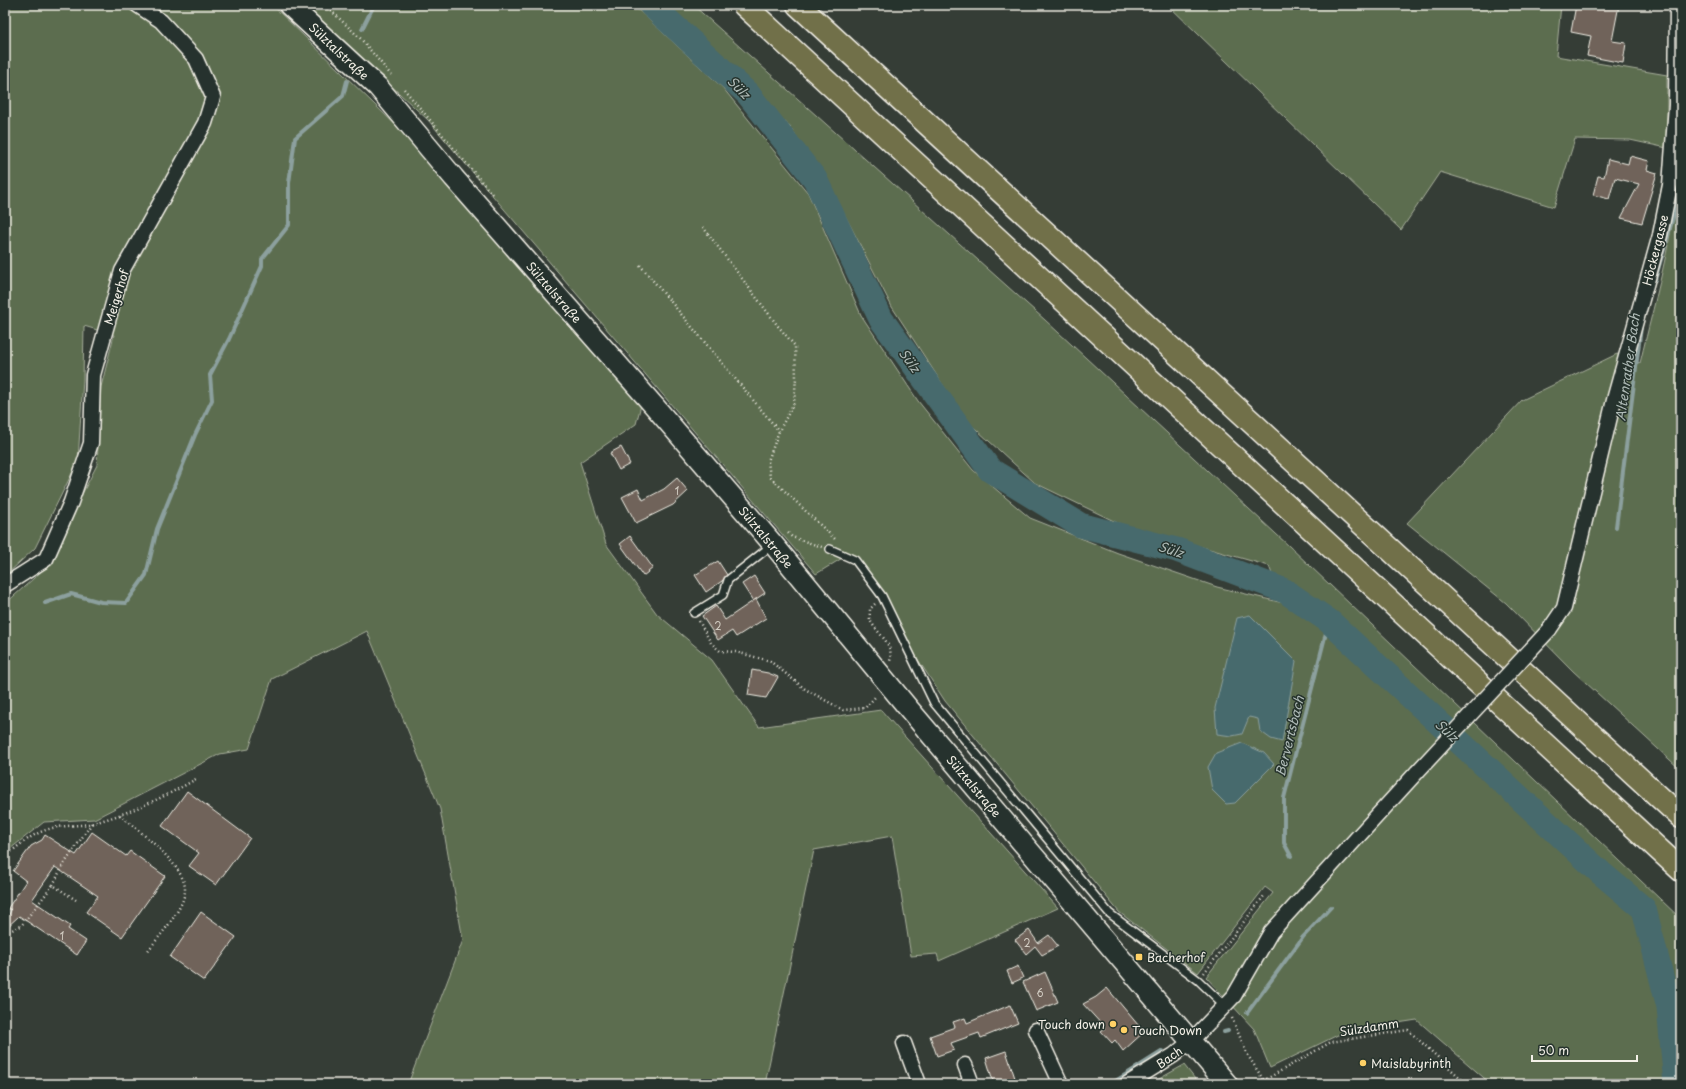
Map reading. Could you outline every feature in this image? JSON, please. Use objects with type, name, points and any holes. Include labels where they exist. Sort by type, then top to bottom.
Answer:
[{"type":"highway","points":[[744,5],[1681,870]]},
{"type":"highway","points":[[798,5],[1681,817]]},
{"type":"main road","name":"Sülztalstraße","points":[[289,5],[378,87],[454,178],[651,402],[773,544],[909,709],[1227,1084]]},
{"type":"street","name":"Meigerhof","points":[[5,585],[46,559],[64,516],[91,443],[93,375],[122,271],[205,123],[213,97],[196,59],[161,21],[137,5]]},
{"type":"street","name":"Höckergasse","points":[[1416,772],[1549,630],[1564,608],[1615,396],[1658,242],[1670,185],[1678,101],[1677,5]]},
{"type":"street","name":"Bach","points":[[1127,1084],[1174,1055],[1191,1041],[1234,996],[1271,932],[1416,772]]},
{"type":"street","points":[[1036,1030],[1061,1084]]},
{"type":"street","points":[[904,1043],[919,1084]]},
{"type":"street","points":[[965,1065],[972,1084]]},
{"type":"lane","points":[[694,613],[722,595],[728,580],[773,544]]},
{"type":"lane","points":[[830,549],[855,560],[882,596],[934,703],[1109,913],[1198,980],[1224,1006]]},
{"type":"path","points":[[703,227],[778,326],[795,346],[796,378],[794,403],[779,431],[768,461],[770,477],[855,560]]},
{"type":"path","points":[[640,265],[779,431]]},
{"type":"path","points":[[882,596],[870,609],[870,621],[887,642],[892,655],[889,665]]},
{"type":"path","points":[[694,613],[711,643],[720,651],[736,652],[770,661],[805,689],[844,710],[865,708],[878,694]]},
{"type":"path","points":[[5,857],[25,841],[46,830],[92,823],[120,815],[175,791],[196,779]]},
{"type":"path","points":[[120,815],[172,863],[182,876],[185,890],[179,907],[147,952]]},
{"type":"path","points":[[5,933],[21,926],[53,886],[62,867],[92,823]]},
{"type":"path","points":[[53,886],[76,900]]},
{"type":"path","points":[[1198,980],[1264,896]]},
{"type":"path","points":[[1224,1006],[1237,1026],[1248,1054],[1266,1084]]},
{"type":"path","name":"Sülzdamm","points":[[1263,1081],[1331,1042],[1408,1030],[1467,1084]]},
{"type":"green space","points":[[5,5],[272,5],[408,137],[641,405],[636,424],[580,462],[606,544],[657,614],[712,660],[759,727],[881,710],[1058,908],[939,961],[937,954],[911,956],[892,836],[814,850],[765,1084],[408,1084],[463,940],[440,809],[367,631],[272,679],[249,749],[220,754],[94,819],[44,822],[5,853],[5,604],[43,570],[97,465],[101,387],[114,335],[84,326],[83,379],[78,461],[35,548],[5,576]]},
{"type":"green space","points":[[304,5],[633,5],[723,88],[808,193],[861,315],[918,401],[973,470],[1030,518],[1118,553],[1217,587],[1283,603],[1269,566],[1118,523],[1035,483],[966,420],[892,307],[831,188],[791,128],[719,52],[667,5],[693,5],[1045,320],[1289,546],[1681,919],[1681,1084],[1491,1084],[1417,1020],[1346,1031],[1270,1068],[1254,1029],[1206,977],[1273,893],[1265,887],[1198,973],[1119,912],[945,701],[849,554],[816,574],[428,120]],"holes":[[[1216,753],[1246,792],[1235,803]]]},
{"type":"green space","points":[[1168,5],[1561,5],[1556,56],[1667,75],[1667,148],[1630,140],[1575,139],[1554,207],[1440,172],[1401,230]]},
{"type":"green space","points":[[1681,146],[1681,770],[1573,671],[1506,603],[1407,523],[1522,400],[1617,354],[1640,363],[1666,256],[1676,201]]},
{"type":"green space","points":[[1184,1065],[1199,1084],[1150,1084]]},
{"type":"water","points":[[1250,615],[1296,661],[1282,742],[1271,739],[1260,731],[1258,719],[1249,717],[1242,734],[1232,736],[1217,734],[1215,708],[1237,618]]},
{"type":"water","points":[[1242,743],[1264,753],[1274,764],[1235,803],[1226,804],[1212,790],[1208,767],[1216,753]]},
{"type":"building","points":[[1576,5],[1619,5],[1612,41],[1626,43],[1623,63],[1587,56],[1591,36],[1571,32]]},
{"type":"building","points":[[1630,156],[1649,161],[1647,170],[1657,173],[1642,223],[1621,218],[1639,184],[1615,178],[1609,199],[1593,195],[1598,176],[1604,177],[1608,159],[1628,164]]},
{"type":"building","points":[[621,447],[630,464],[619,470],[610,453]]},
{"type":"building","points":[[677,478],[688,491],[673,505],[636,523],[622,497],[638,489],[643,500],[664,489]]},
{"type":"building","points":[[630,536],[653,568],[643,576],[620,544]]},
{"type":"building","points":[[718,561],[727,575],[722,581],[706,592],[695,575]]},
{"type":"building","points":[[754,576],[765,593],[753,601],[742,584]]},
{"type":"building","points":[[756,599],[766,618],[736,637],[732,631],[718,640],[702,616],[716,606],[725,620]]},
{"type":"building","points":[[752,670],[768,673],[778,677],[766,698],[748,695]]},
{"type":"building","points":[[187,791],[250,838],[216,885],[189,866],[199,853],[162,826]]},
{"type":"building","points":[[92,832],[126,856],[130,851],[165,876],[122,937],[86,912],[98,896],[55,867],[32,900],[70,926],[68,929],[86,941],[77,955],[19,916],[5,929],[5,924],[11,910],[8,908],[26,881],[13,871],[31,846],[42,840],[45,835],[76,855]]},
{"type":"building","points":[[201,912],[236,937],[204,981],[170,957]]},
{"type":"building","points":[[1029,930],[1038,943],[1049,935],[1058,946],[1042,955],[1035,946],[1026,954],[1015,940]]},
{"type":"building","points":[[1018,966],[1023,978],[1012,983],[1007,971]]},
{"type":"building","points":[[1045,972],[1058,1002],[1036,1011],[1023,982]]},
{"type":"building","points":[[1107,988],[1144,1032],[1123,1051],[1115,1040],[1112,1043],[1101,1031],[1105,1028],[1083,1004],[1096,997]]},
{"type":"building","points":[[1010,1005],[1018,1023],[981,1038],[979,1033],[951,1043],[954,1050],[937,1056],[930,1036],[955,1027],[953,1022],[965,1018],[967,1023]]},
{"type":"building","points":[[1006,1051],[1017,1084],[994,1084],[986,1058]]},
{"type":"waterway","points":[[362,29],[374,5]]},
{"type":"waterway","name":"Sülz","points":[[651,5],[748,94],[815,179],[881,319],[990,470],[1080,525],[1177,550],[1285,591],[1329,621],[1601,873],[1644,909],[1669,1007],[1676,1084]]},
{"type":"waterway","points":[[45,603],[71,594],[101,602],[126,603],[146,575],[157,529],[195,435],[212,400],[210,375],[229,339],[262,266],[262,259],[289,225],[289,183],[295,138],[343,96],[347,81]]},
{"type":"waterway","name":"Altenrather Bach","points":[[1655,280],[1681,190]]},
{"type":"waterway","name":"Altenrather Bach","points":[[1616,527],[1641,327]]},
{"type":"waterway","name":"Bervertsbach","points":[[1291,856],[1284,843],[1284,798],[1329,621]]},
{"type":"waterway","name":"Bervertsbach","points":[[1247,1013],[1303,937],[1331,907]]},
{"type":"waterway","name":"Bervertsbach","points":[[1224,1032],[1228,1031]]},
{"type":"waterway","name":"Bervertsbach","points":[[1111,1084],[1163,1051]]},
{"type":"place","name":"Bacherhof","points":[[1139,957]]},
{"type":"place","name":"Touch down","points":[[1113,1024]]},
{"type":"place","name":"Touch Down","points":[[1124,1030]]},
{"type":"place","name":"Maislabyrinth","points":[[1363,1063]]}]
